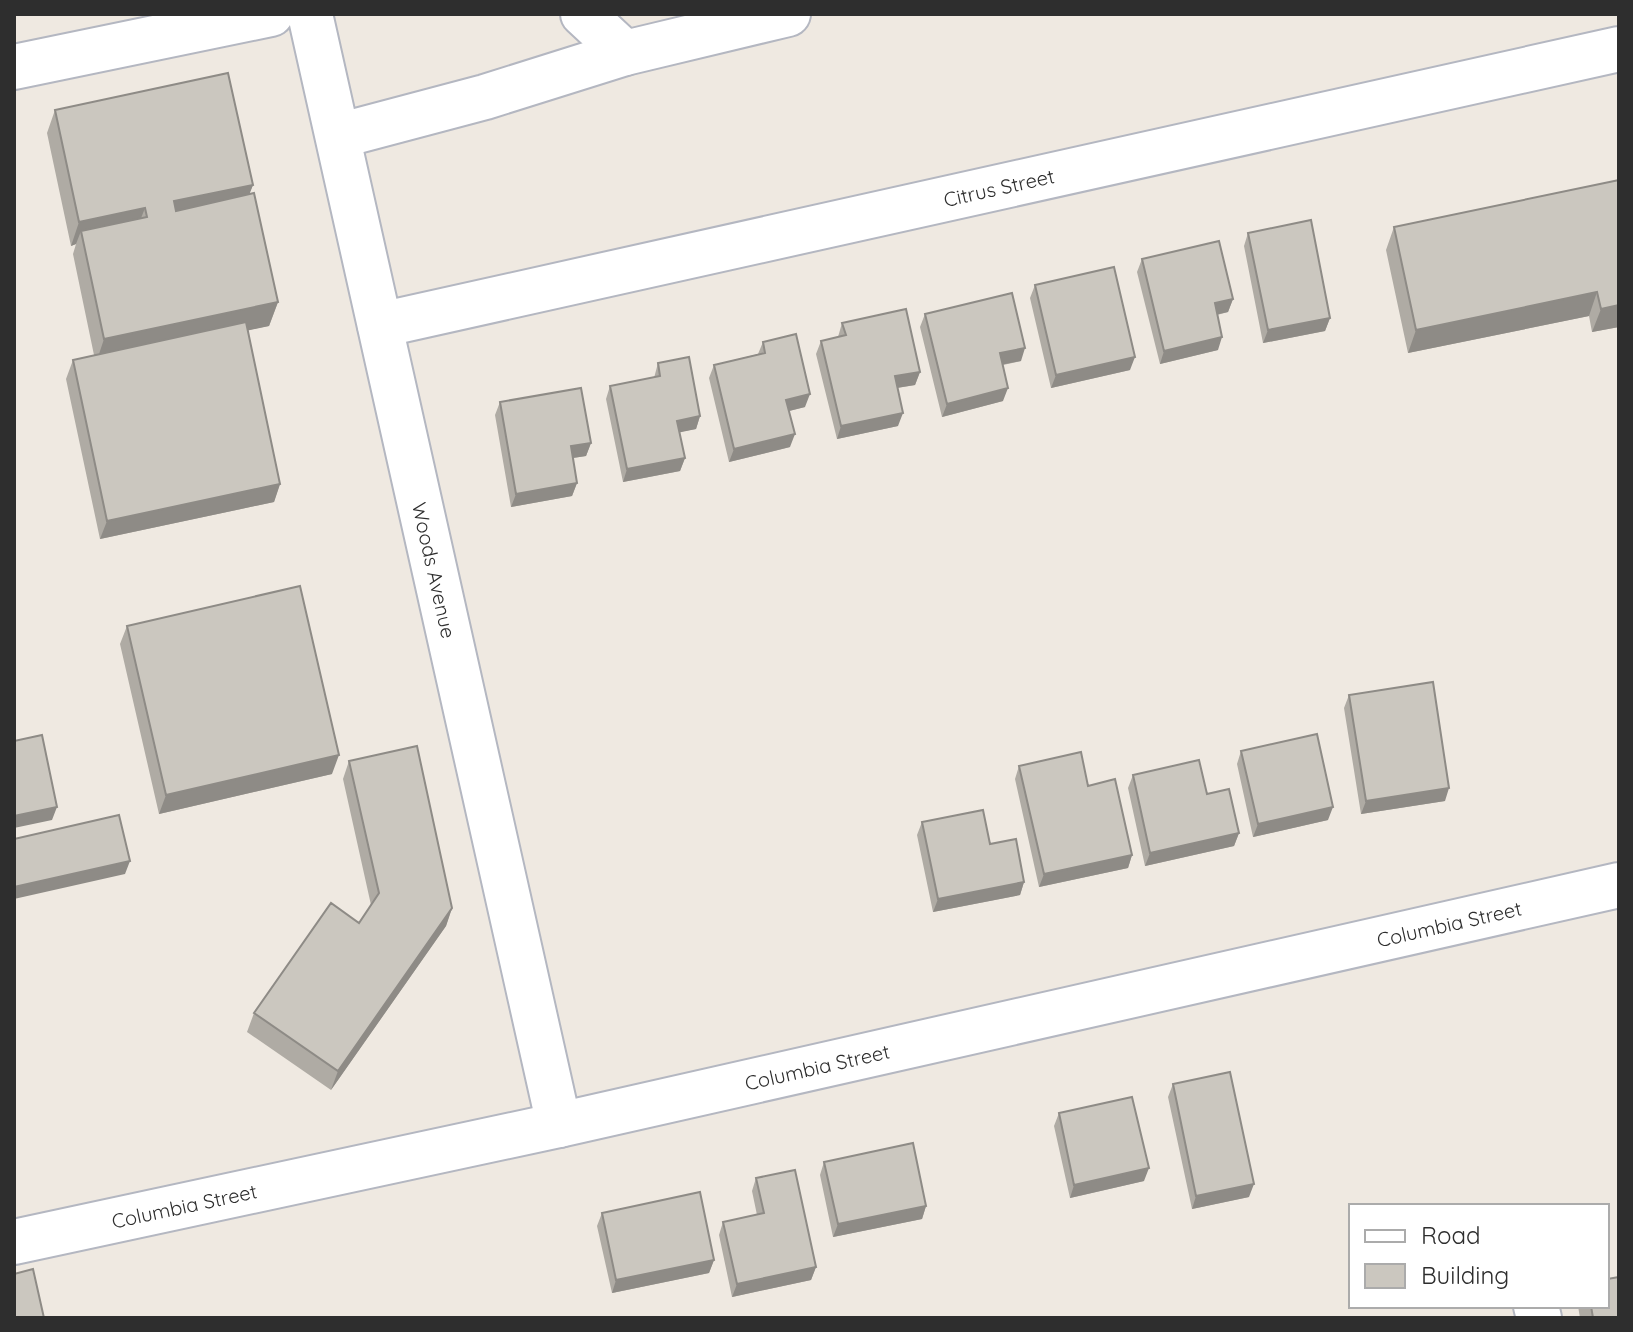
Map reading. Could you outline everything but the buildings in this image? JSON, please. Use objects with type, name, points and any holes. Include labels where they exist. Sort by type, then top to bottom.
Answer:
[{"type":"street","points":[[14,67],[271,14]]},
{"type":"street","name":"Woods Avenue","points":[[310,14],[559,1125]]},
{"type":"street","points":[[583,14],[625,53]]},
{"type":"street","points":[[338,136],[485,97],[625,53],[788,14]]},
{"type":"street","name":"Citrus Street","points":[[380,325],[1619,49]]},
{"type":"street","name":"Columbia Street","points":[[14,1242],[559,1125],[1619,885]]}]
